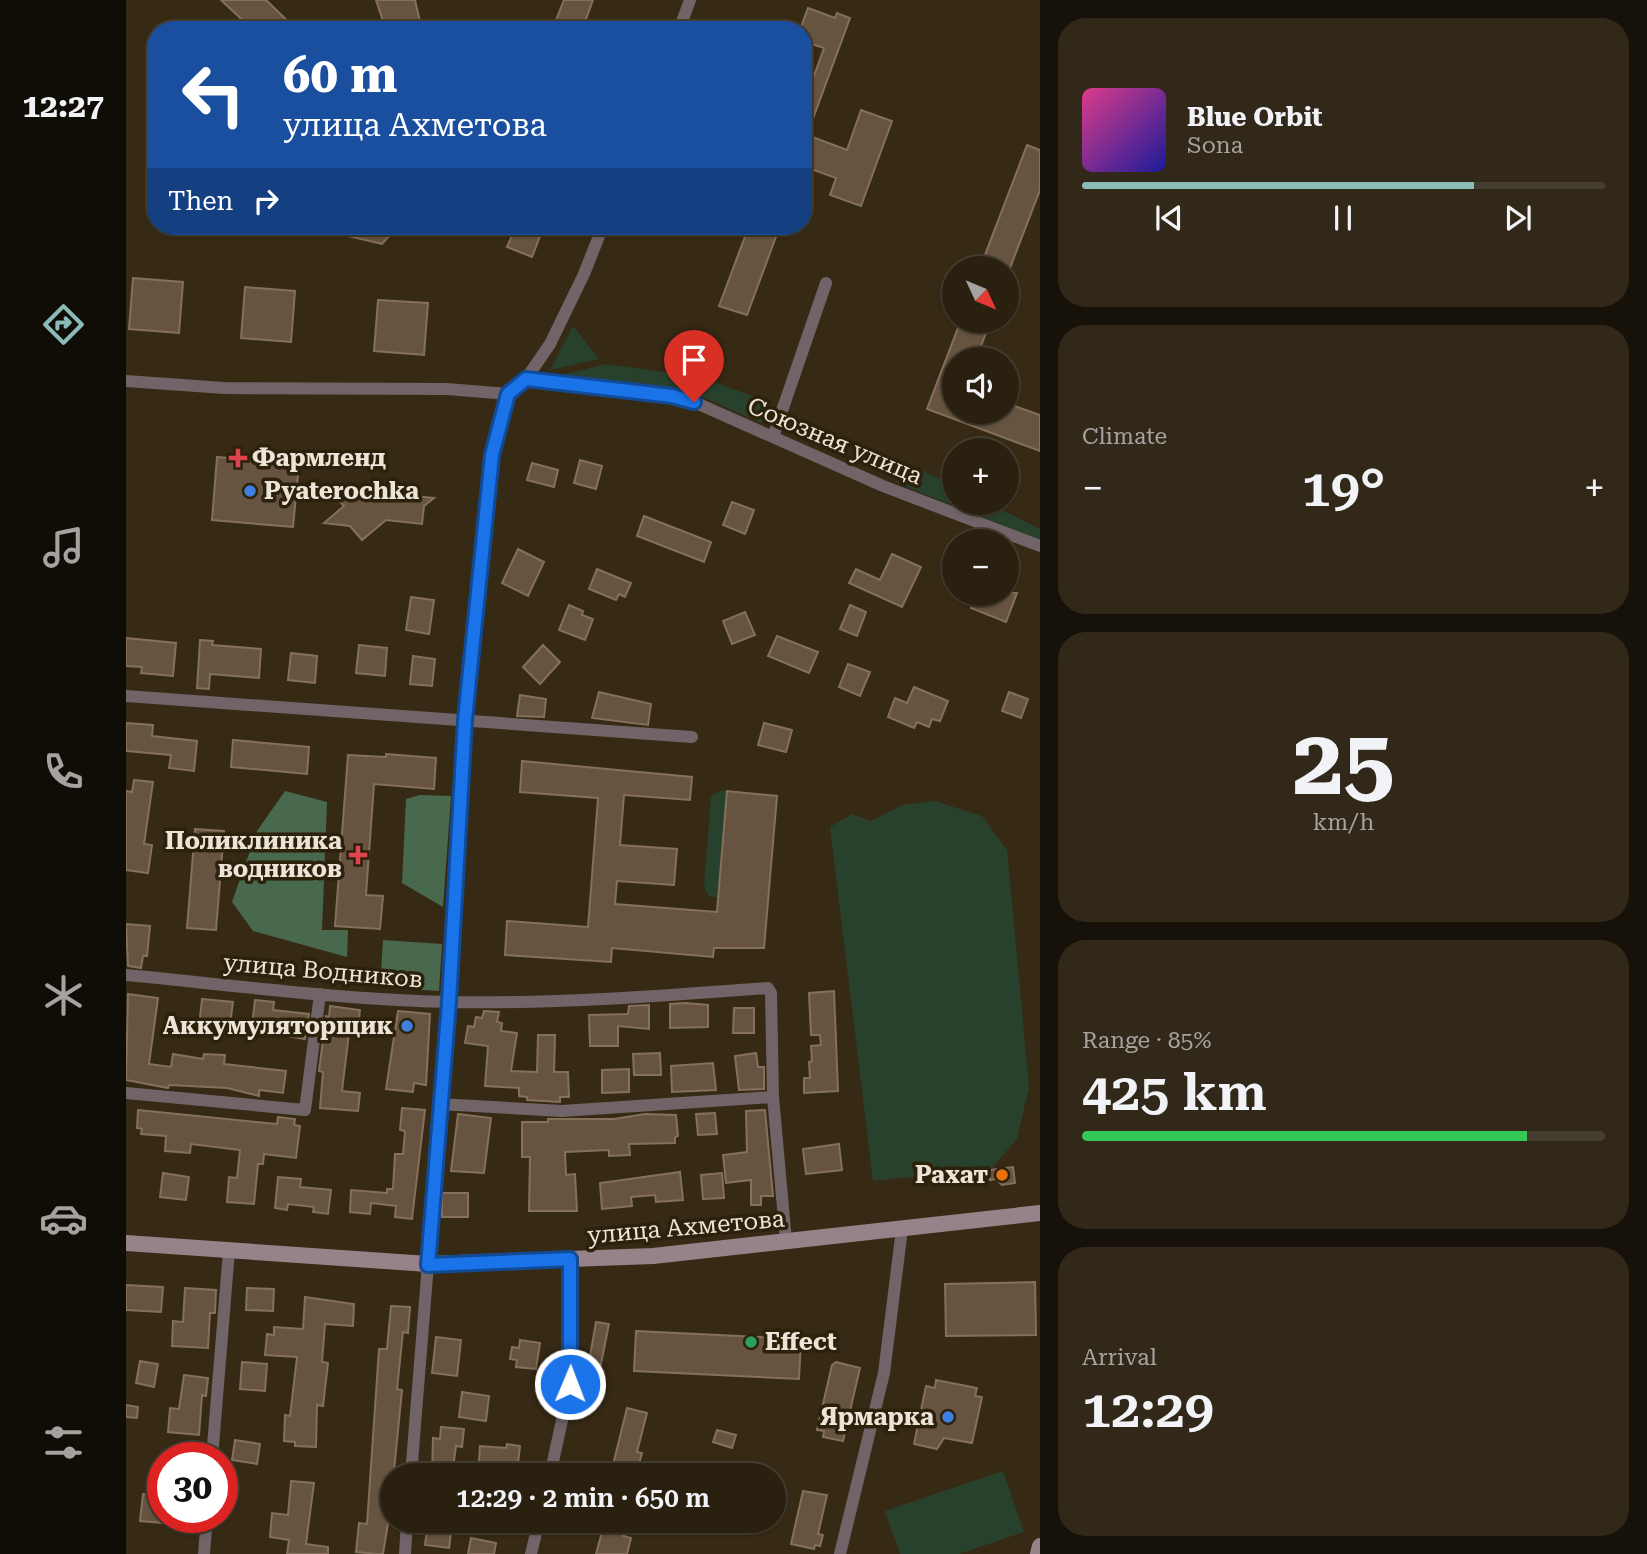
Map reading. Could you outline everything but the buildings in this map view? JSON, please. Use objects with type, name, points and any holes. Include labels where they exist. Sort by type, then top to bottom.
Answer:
[{"type":"main road","name":"улица Ахметова","points":[[126,1243],[428,1265],[653,1256],[1040,1213]]},
{"type":"main road","points":[[1038,1554],[1040,1546]]},
{"type":"street","points":[[682,21],[690,0]]},
{"type":"street","points":[[412,1463],[449,1002],[465,720],[492,455],[508,394],[526,379],[550,344],[599,235]]},
{"type":"street","points":[[773,437],[826,283]]},
{"type":"street","name":"Союзная улица","points":[[526,379],[672,396],[883,486],[1040,546]]},
{"type":"street","points":[[126,381],[224,388],[447,389],[508,394]]},
{"type":"street","points":[[126,696],[692,737]]},
{"type":"street","name":"улица Водников","points":[[126,975],[320,994],[449,1002],[623,999],[768,988],[771,993],[774,1097]]},
{"type":"street","points":[[126,1093],[305,1110],[320,994]]},
{"type":"street","points":[[439,1104],[562,1111],[774,1097],[786,1241]]},
{"type":"street","points":[[840,1554],[884,1373],[902,1229]]},
{"type":"street","points":[[213,1442],[229,1251]]},
{"type":"street","points":[[553,1463],[570,1384],[570,1259]]},
{"type":"street","points":[[204,1554],[206,1533]]},
{"type":"street","points":[[405,1554],[406,1533]]},
{"type":"street","points":[[531,1554],[536,1533]]},
{"type":"green space","points":[[573,326],[599,359],[550,370]]},
{"type":"green space","points":[[606,364],[701,377],[771,403],[761,423],[687,390],[562,375]]},
{"type":"green space","points":[[900,460],[942,480],[942,501],[899,484],[895,478]]},
{"type":"green space","points":[[977,515],[1012,515],[1040,529],[1040,540],[1019,532],[1019,529],[1012,529]]},
{"type":"green space","points":[[285,791],[327,802],[322,930],[348,930],[347,957],[253,931],[232,902],[257,831]]},
{"type":"green space","points":[[720,791],[732,791],[723,899],[709,896],[704,887],[711,796]]},
{"type":"green space","points":[[420,795],[451,796],[443,907],[402,883],[406,799]]},
{"type":"green space","points":[[935,801],[982,816],[1007,850],[1029,1087],[1017,1139],[992,1168],[873,1181],[830,827],[852,814],[871,821],[903,805]]},
{"type":"green space","points":[[383,940],[442,944],[439,991],[380,987]]},
{"type":"green space","points":[[1003,1471],[1024,1532],[959,1554],[900,1554],[885,1511]]},
{"type":"place","name":"Фармленд","points":[[238,458]]},
{"type":"place","name":"Pyaterochka","points":[[250,491]]},
{"type":"place","name":"Поликлиника водников","points":[[358,855]]},
{"type":"place","name":"Аккумуляторщик","points":[[407,1026]]},
{"type":"place","name":"Рахат","points":[[1002,1175]]},
{"type":"place","name":"Effect","points":[[751,1342]]},
{"type":"place","name":"Ярмарка","points":[[948,1417]]},
{"type":"route","points":[[570,1384],[570,1259],[428,1265],[449,1002],[465,720],[492,455],[508,394],[526,379],[672,396],[694,402]]}]
